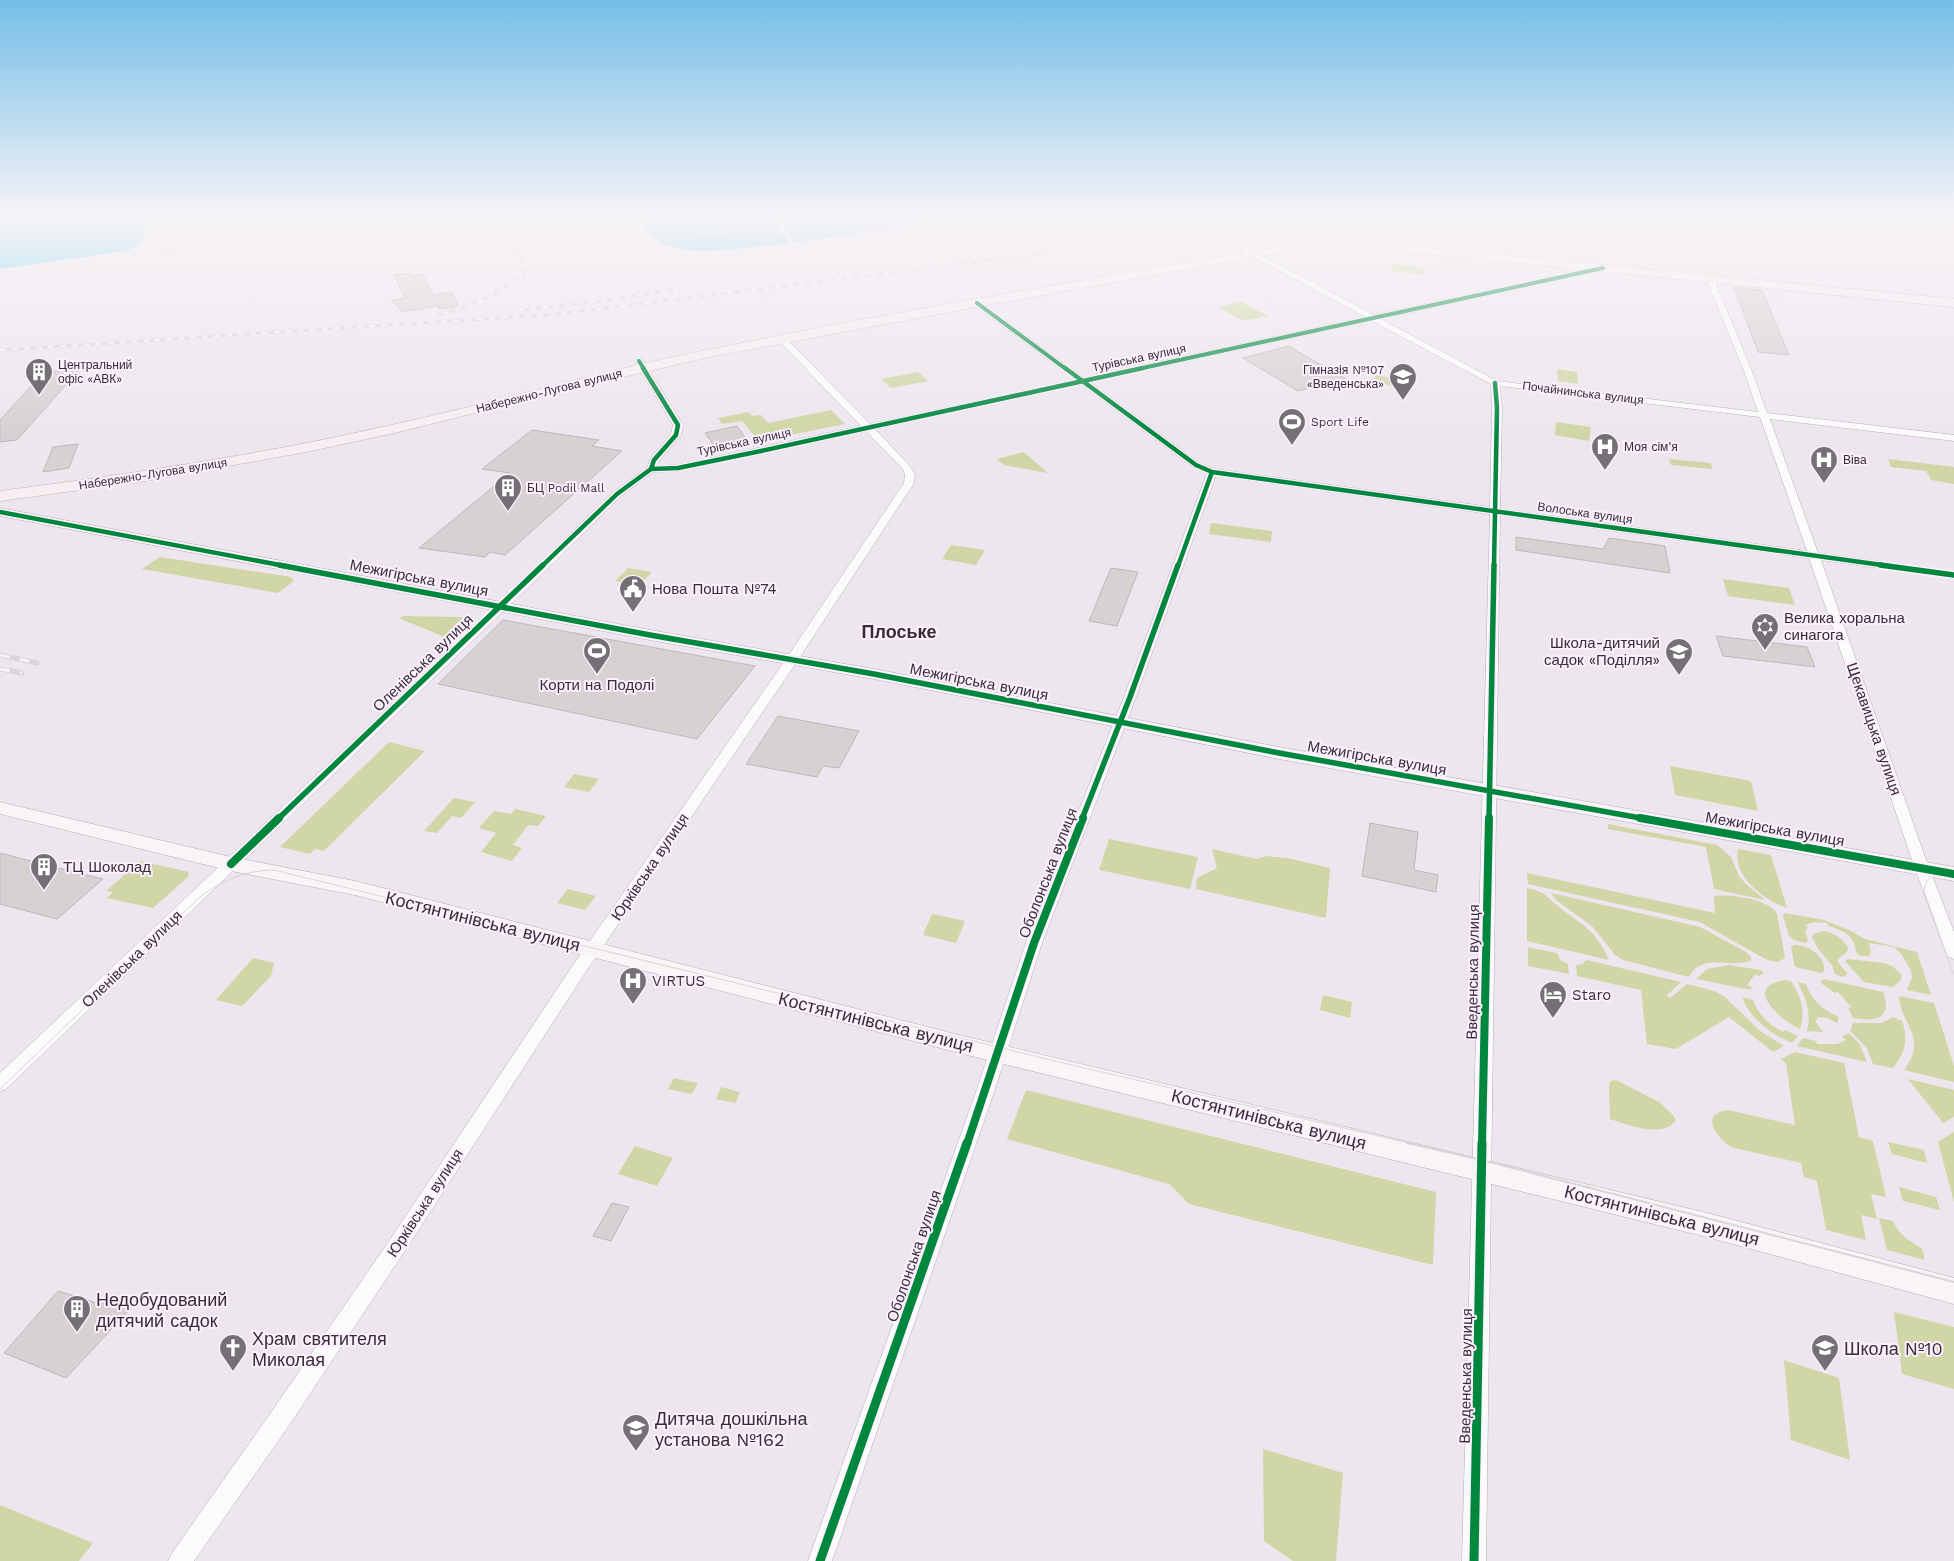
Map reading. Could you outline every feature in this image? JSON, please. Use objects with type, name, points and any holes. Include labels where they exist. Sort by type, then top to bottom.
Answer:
[{"type":"main road","name":"Набережно-Лугова вулиця","points":[[0,487],[138,469],[302,441],[832,323],[1035,288]]},
{"type":"main road","name":"Набережно-Лугова вулиця","points":[[0,496],[146,476],[344,440],[640,365],[1056,288]]},
{"type":"main road","points":[[1800,288],[1954,303]]},
{"type":"main road","points":[[1843,288],[1954,298]]},
{"type":"main road","name":"Костянтинівська вулиця","points":[[231,864],[355,888],[998,1053],[1707,1225],[1954,1291]]},
{"type":"main road","name":"Межигірська вулиця","points":[[1922,868],[1954,874]]},
{"type":"street","name":"Почайнинська вулиця","points":[[1316,288],[1495,383],[1954,438]]},
{"type":"street","name":"Турівська вулиця","points":[[651,469],[678,468],[1374,319],[1509,288]]},
{"type":"street","name":"Щекавицька вулиця","points":[[1714,288],[1764,415],[1861,688],[1922,868],[1954,954]]},
{"type":"street","points":[[977,303],[1196,465],[1212,472]]},
{"type":"street","name":"Юрківська вулиця","points":[[180,1561],[280,1419],[395,1250],[594,949],[792,660],[909,483],[910,474],[908,470],[869,427],[782,339]]},
{"type":"street","name":"Оленівська вулиця","points":[[0,1084],[617,494],[651,469],[654,460],[676,435],[678,425],[640,365]]},
{"type":"street","name":"Введенська вулиця","points":[[1474,1561],[1497,408],[1495,383]]},
{"type":"street","name":"Волоська вулиця","points":[[1212,472],[1954,575]]},
{"type":"street","name":"Оболонська вулиця","points":[[820,1561],[998,1053],[1034,943],[1212,472]]},
{"type":"street","name":"Межигірська вулиця","points":[[0,512],[500,607],[1119,721],[1279,753],[1922,868]]},
{"type":"street","name":"Костянтинівська вулиця","points":[[0,808],[231,864]]},
{"type":"green space","points":[[1242,302],[1268,316],[1243,321],[1218,307]]},
{"type":"green space","points":[[1557,369],[1577,372],[1578,384],[1558,381]]},
{"type":"green space","points":[[918,372],[928,381],[891,388],[881,379]]},
{"type":"green space","points":[[1376,375],[1413,382],[1409,389],[1372,382]]},
{"type":"green space","points":[[831,410],[845,424],[759,441],[742,421],[722,424],[718,418],[749,412],[752,416],[761,415],[768,423]]},
{"type":"green space","points":[[1556,422],[1591,427],[1589,441],[1555,435]]},
{"type":"green space","points":[[1024,452],[1048,473],[1004,465],[997,459]]},
{"type":"green space","points":[[1669,459],[1711,463],[1712,469],[1671,465]]},
{"type":"green space","points":[[1888,459],[1954,467],[1954,484],[1931,480],[1926,471],[1891,467]]},
{"type":"green space","points":[[1211,523],[1272,531],[1271,542],[1209,534]]},
{"type":"green space","points":[[951,545],[985,550],[976,565],[942,559]]},
{"type":"green space","points":[[160,557],[291,577],[294,581],[278,593],[142,569]]},
{"type":"green space","points":[[628,568],[652,572],[639,586],[615,581]]},
{"type":"green space","points":[[1723,579],[1789,588],[1795,605],[1728,596]]},
{"type":"green space","points":[[403,616],[463,618],[444,637],[399,618]]},
{"type":"green space","points":[[389,742],[425,751],[324,851],[315,849],[310,854],[280,847]]},
{"type":"green space","points":[[1670,766],[1751,781],[1758,811],[1675,795]]},
{"type":"green space","points":[[574,774],[599,779],[589,792],[564,787]]},
{"type":"green space","points":[[454,798],[475,802],[461,818],[452,816],[437,833],[424,831]]},
{"type":"green space","points":[[515,809],[546,816],[538,826],[528,825],[513,845],[522,848],[512,861],[481,852],[496,833],[479,828],[494,811],[511,814]]},
{"type":"green space","points":[[1608,824],[1717,845],[1731,857],[1739,876],[1765,900],[1714,889],[1706,847],[1608,829]]},
{"type":"green space","points":[[1109,839],[1198,857],[1190,889],[1099,870]]},
{"type":"green space","points":[[1212,849],[1257,859],[1266,856],[1287,858],[1330,868],[1326,918],[1196,889],[1197,878],[1217,868]]},
{"type":"green space","points":[[1738,849],[1771,855],[1787,908],[1769,899],[1752,886],[1740,868],[1737,859]]},
{"type":"green space","points":[[140,861],[189,872],[188,877],[153,908],[107,898],[113,892],[106,891]]},
{"type":"green space","points":[[1527,873],[1715,913],[1714,896],[1738,897],[1758,901],[1773,909],[1777,914],[1785,958],[1778,962],[1767,960],[1700,922],[1528,884]]},
{"type":"green space","points":[[1527,888],[1539,891],[1545,895],[1588,929],[1599,942],[1609,960],[1527,941]]},
{"type":"green space","points":[[568,889],[596,896],[585,910],[557,903]]},
{"type":"green space","points":[[1551,893],[1700,927],[1746,952],[1751,957],[1751,960],[1744,963],[1719,962],[1702,965],[1695,969],[1689,977],[1623,960],[1615,955],[1592,926],[1557,901]]},
{"type":"green space","points":[[1785,913],[1824,920],[1865,939],[1917,952],[1931,995],[1907,990],[1912,977],[1911,971],[1902,955],[1894,947],[1869,943],[1871,952],[1869,956],[1860,956],[1856,951],[1853,941],[1846,933],[1828,926],[1827,923],[1815,922],[1805,925],[1808,928],[1805,931],[1808,941],[1805,943],[1794,940],[1789,936],[1783,916]]},
{"type":"green space","points":[[932,914],[965,921],[956,943],[923,935]]},
{"type":"green space","points":[[1823,931],[1838,936],[1848,948],[1847,952],[1837,960],[1848,974],[1843,977],[1835,974],[1832,965],[1818,949],[1812,937],[1815,933]]},
{"type":"green space","points":[[1795,945],[1815,952],[1822,961],[1824,971],[1821,973],[1795,967],[1791,947]]},
{"type":"green space","points":[[1528,947],[1557,953],[1560,960],[1568,964],[1569,974],[1528,966]]},
{"type":"green space","points":[[253,958],[274,963],[271,976],[242,1006],[216,1000]]},
{"type":"green space","points":[[1848,959],[1884,963],[1892,966],[1901,974],[1901,980],[1893,987],[1864,982],[1845,961]]},
{"type":"green space","points":[[1586,960],[1681,982],[1667,995],[1670,998],[1687,984],[1714,991],[1725,997],[1760,1031],[1784,1046],[1773,1052],[1729,1017],[1676,1049],[1647,1044],[1641,990],[1577,976],[1576,965],[1583,964]]},
{"type":"green space","points":[[1729,965],[1760,970],[1764,973],[1759,976],[1755,974],[1747,985],[1752,987],[1751,990],[1696,979],[1707,969]]},
{"type":"green space","points":[[1824,979],[1883,992],[1886,1008],[1884,1013],[1875,1019],[1853,1018],[1848,1007],[1852,1008],[1838,992],[1835,993],[1822,984],[1821,981]]},
{"type":"green space","points":[[1786,980],[1791,981],[1800,998],[1803,1016],[1800,1029],[1775,1011],[1765,996],[1766,989],[1773,983]]},
{"type":"green space","points":[[1798,982],[1806,984],[1811,995],[1819,1004],[1828,1012],[1839,1017],[1837,1023],[1828,1018],[1819,1017],[1815,1021],[1823,1032],[1807,1031],[1808,1011]]},
{"type":"green space","points":[[1323,995],[1352,1002],[1350,1018],[1320,1010]]},
{"type":"green space","points":[[1899,996],[1934,1003],[1954,1066],[1954,1082],[1904,1070],[1911,1058],[1914,1040],[1904,1016]]},
{"type":"green space","points":[[1742,997],[1753,1000],[1761,1015],[1774,1026],[1783,1032],[1785,1030],[1798,1036],[1792,1043],[1776,1035],[1756,1019]]},
{"type":"green space","points":[[1893,1017],[1902,1021],[1905,1034],[1903,1051],[1893,1068],[1873,1064],[1867,1048],[1850,1031],[1853,1023],[1882,1023]]},
{"type":"green space","points":[[1848,1033],[1859,1043],[1867,1062],[1797,1046],[1803,1038],[1816,1041],[1817,1044],[1837,1044],[1846,1040],[1842,1037]]},
{"type":"green space","points":[[1795,1052],[1844,1063],[1859,1137],[1873,1141],[1886,1197],[1871,1194],[1877,1219],[1861,1215],[1866,1240],[1826,1230],[1817,1181],[1804,1177],[1801,1163],[1734,1148],[1722,1139],[1713,1128],[1714,1116],[1719,1112],[1728,1110],[1795,1125],[1786,1063],[1781,1059]]},
{"type":"green space","points":[[674,1078],[698,1083],[692,1094],[668,1089]]},
{"type":"green space","points":[[1908,1079],[1954,1090],[1954,1117],[1943,1123]]},
{"type":"green space","points":[[1616,1080],[1659,1102],[1676,1120],[1670,1126],[1654,1130],[1635,1127],[1610,1119],[1609,1085],[1611,1081]]},
{"type":"green space","points":[[721,1087],[740,1092],[735,1103],[716,1099]]},
{"type":"green space","points":[[1026,1090],[1436,1192],[1433,1265],[1189,1204],[1169,1184],[1007,1139]]},
{"type":"green space","points":[[1954,1132],[1954,1202],[1938,1142]]},
{"type":"green space","points":[[1888,1142],[1924,1150],[1927,1163],[1892,1154]]},
{"type":"green space","points":[[635,1146],[673,1158],[657,1186],[618,1174]]},
{"type":"green space","points":[[1899,1187],[1936,1197],[1940,1210],[1903,1201]]},
{"type":"green space","points":[[1879,1218],[1893,1221],[1905,1237],[1922,1248],[1925,1260],[1887,1250]]},
{"type":"green space","points":[[1894,1312],[1954,1327],[1954,1389],[1902,1374]]},
{"type":"green space","points":[[1784,1360],[1839,1378],[1850,1460],[1791,1440]]},
{"type":"green space","points":[[1263,1449],[1343,1473],[1336,1561],[1293,1561],[1264,1541]]},
{"type":"green space","points":[[0,1505],[93,1543],[79,1561],[0,1561]]},
{"type":"building","points":[[400,288],[430,288],[434,295],[452,292],[458,306],[439,309],[438,306],[402,312],[392,300],[405,298]]},
{"type":"building","points":[[1734,288],[1762,290],[1789,355],[1758,352]]},
{"type":"building","points":[[1289,346],[1346,379],[1298,391],[1243,358]]},
{"type":"building","name":"Центральний офіс «АВК»","points":[[80,369],[17,440],[0,442],[0,420],[44,372]]},
{"type":"building","points":[[737,426],[746,439],[714,446],[705,433]]},
{"type":"building","name":"БЦ Podil Mall","points":[[532,430],[599,440],[592,446],[622,451],[505,555],[490,552],[485,557],[419,548],[510,473],[482,469]]},
{"type":"building","points":[[78,444],[69,468],[43,472],[53,447]]},
{"type":"building","points":[[1516,537],[1603,549],[1609,538],[1665,546],[1670,573],[1516,550]]},
{"type":"building","points":[[1111,568],[1138,572],[1117,626],[1089,621]]},
{"type":"building","name":"Корти на Подолі","points":[[503,620],[755,666],[697,739],[438,684]]},
{"type":"building","name":"Велика хоральна синагога","points":[[1716,636],[1807,647],[1815,667],[1723,656]]},
{"type":"building","points":[[778,716],[859,731],[839,768],[823,766],[817,777],[746,764]]},
{"type":"building","points":[[1370,823],[1418,832],[1414,870],[1438,875],[1436,892],[1362,876]]},
{"type":"building","name":"ТЦ Шоколад","points":[[0,853],[103,879],[57,919],[0,904]]},
{"type":"building","points":[[612,1203],[629,1207],[611,1241],[593,1236]]},
{"type":"building","name":"Недобудований дитячий садок","points":[[58,1291],[94,1302],[131,1308],[66,1378],[4,1353]]},
{"type":"tram line","points":[[0,1089],[202,895],[236,877],[264,870],[274,870],[1059,1062],[1413,1144]]},
{"type":"tram line","points":[[1954,872],[1938,873],[1930,877],[1924,891],[1954,976]]},
{"type":"tram line","points":[[1407,1143],[1482,1160],[1954,1282]]},
{"type":"railway","points":[[431,316],[469,306],[505,288]]},
{"type":"railway","points":[[154,340],[559,314],[769,288]]},
{"type":"railway","points":[[518,310],[586,303],[680,289]]},
{"type":"railway","points":[[0,350],[160,340]]},
{"type":"railway","points":[[0,655],[37,663]]},
{"type":"railway","points":[[0,669],[22,673]]},
{"type":"cycle path","points":[[651,469],[678,468],[761,451],[1512,288]]},
{"type":"cycle path","points":[[820,1561],[985,1092],[1034,943],[1130,697],[1212,472],[1196,465],[977,303]]},
{"type":"cycle path","points":[[231,864],[617,494],[651,469],[654,460],[676,435],[678,425],[639,361]]},
{"type":"cycle path","points":[[1474,1561],[1497,408],[1495,383]]},
{"type":"cycle path","points":[[1212,472],[1954,575]]},
{"type":"cycle path","points":[[0,512],[650,635],[874,674],[1279,753],[1954,874]]},
{"type":"place","name":"Центральний офіс «АВК»","points":[[39,396]]},
{"type":"place","name":"Гімназія №107 «Введенська»","points":[[1403,401]]},
{"type":"place","name":"Sport Life","points":[[1292,446]]},
{"type":"place","name":"Моя сім’я","points":[[1605,471]]},
{"type":"place","name":"Віва","points":[[1824,484]]},
{"type":"place","name":"БЦ Podil Mall","points":[[508,512]]},
{"type":"place","name":"Нова Пошта №74","points":[[633,613]]},
{"type":"place","name":"Велика хоральна синагога","points":[[1765,651]]},
{"type":"place","name":"Корти на Подолі","points":[[597,675]]},
{"type":"place","name":"Школа-дитячий садок «Поділля»","points":[[1679,676]]},
{"type":"place","name":"ТЦ Шоколад","points":[[44,891]]},
{"type":"place","name":"VIRTUS","points":[[633,1005]]},
{"type":"place","name":"Staro","points":[[1553,1019]]},
{"type":"place","name":"Недобудований дитячий садок","points":[[77,1333]]},
{"type":"place","name":"Храм святителя Миколая","points":[[233,1372]]},
{"type":"place","name":"Школа №10","points":[[1825,1372]]},
{"type":"place","name":"Дитяча дошкільна установа №162","points":[[636,1452]]},
{"type":"district","name":"Плоське","points":[[899,631]]}]
